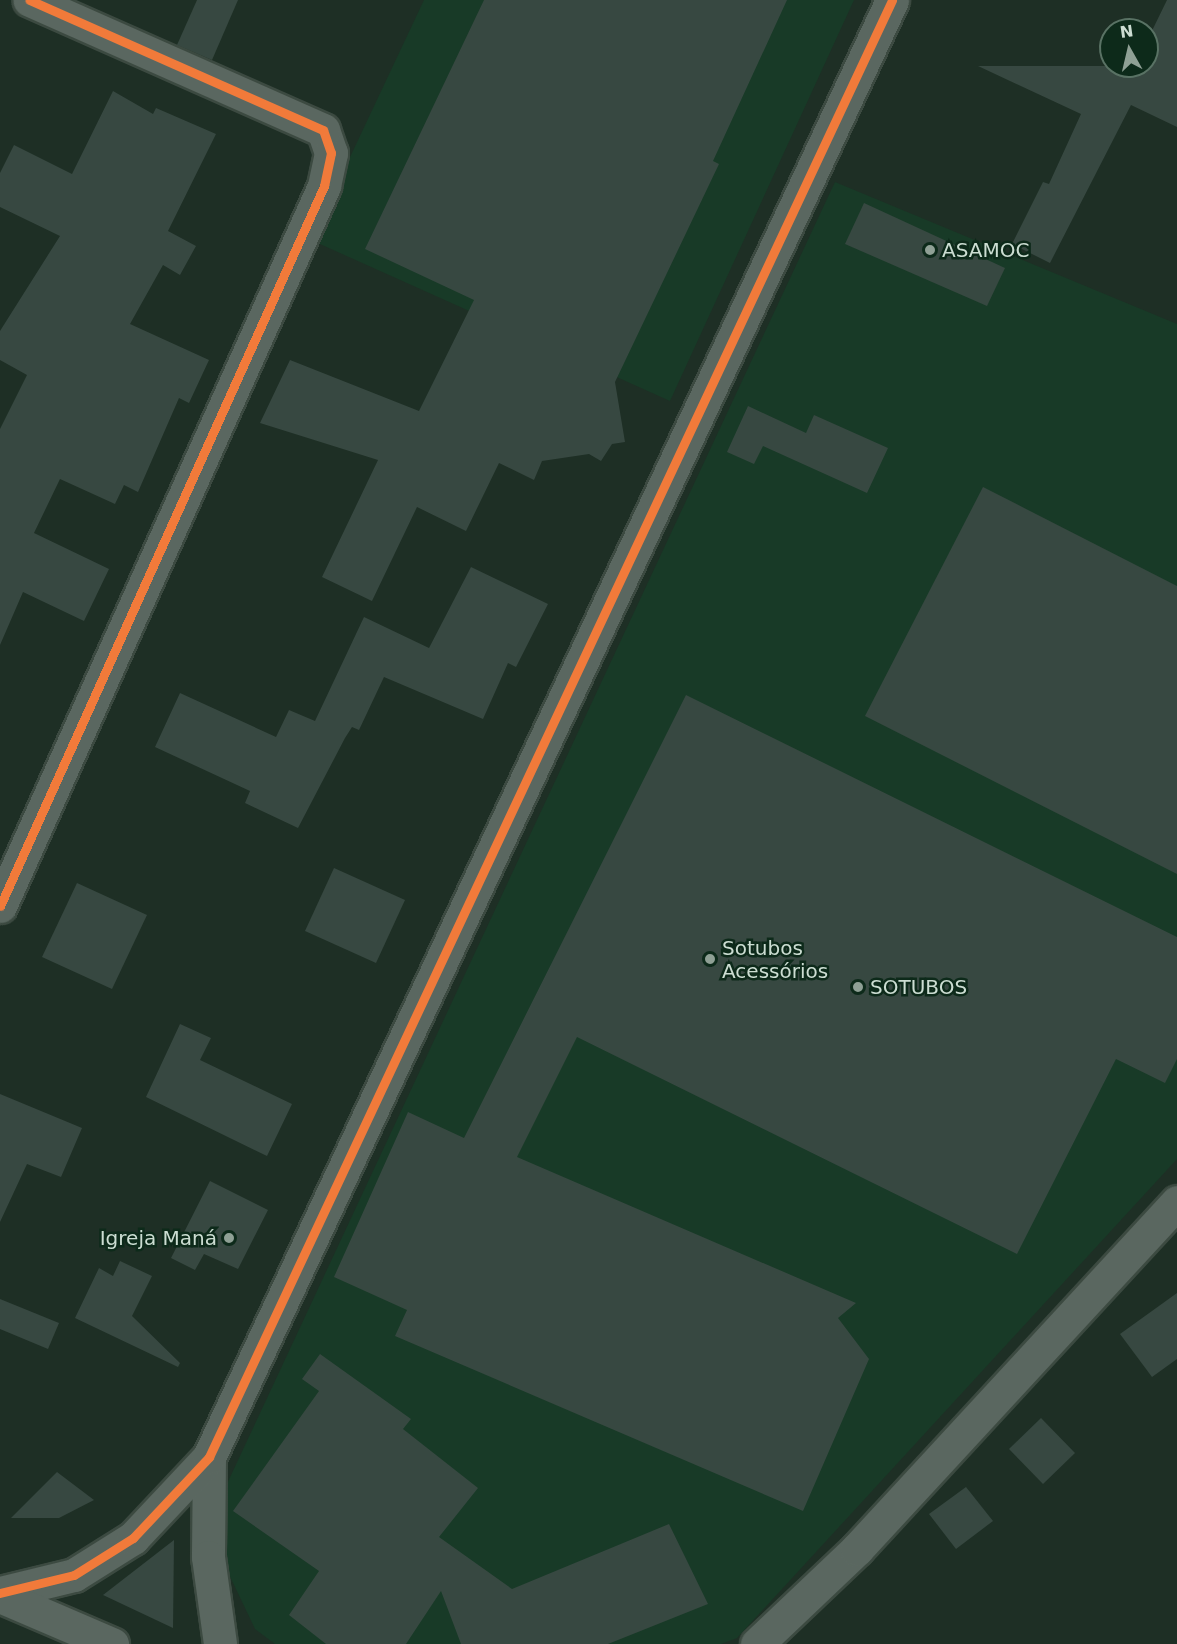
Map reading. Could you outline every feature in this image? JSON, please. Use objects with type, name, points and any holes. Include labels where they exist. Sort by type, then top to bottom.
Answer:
[{"type":"street","points":[[0,906],[324,186],[331,153],[323,130],[30,0]]},
{"type":"street","points":[[0,1594],[74,1575],[133,1538],[209,1457],[892,0]]},
{"type":"street","points":[[757,1644],[856,1549],[1177,1202]]},
{"type":"street","points":[[209,1457],[208,1557],[220,1644]]},
{"type":"street","points":[[0,1594],[112,1644]]},
{"type":"shaded area","points":[[424,0],[854,0],[670,401],[311,240]]},
{"type":"shaded area","points":[[835,182],[1177,324],[1177,1159],[737,1638],[721,1644],[275,1644],[255,1629],[226,1568],[220,1529],[225,1488]]},
{"type":"building","points":[[197,0],[238,0],[212,60],[177,45]]},
{"type":"building","points":[[484,0],[787,0],[713,161],[719,164],[615,382],[625,442],[612,444],[601,461],[589,454],[542,461],[534,480],[499,463],[466,531],[417,507],[372,601],[322,577],[378,460],[260,423],[290,360],[419,411],[474,300],[365,249]]},
{"type":"building","points":[[1167,0],[1177,0],[1177,127],[1131,105],[1050,263],[1012,244],[1043,182],[1049,184],[1081,114],[978,66],[1099,66],[1099,78],[1159,78],[1158,18]]},
{"type":"building","points":[[113,91],[153,114],[156,108],[216,134],[168,231],[196,246],[180,275],[163,265],[130,324],[209,360],[189,403],[179,398],[138,492],[124,485],[115,504],[60,479],[34,533],[109,569],[84,621],[23,592],[0,645],[0,429],[27,375],[0,360],[0,331],[60,236],[0,207],[0,173],[14,145],[72,174]]},
{"type":"building","name":"ASAMOC","points":[[864,203],[1005,268],[987,306],[845,244]]},
{"type":"building","points":[[748,406],[806,433],[814,415],[888,448],[867,493],[763,446],[754,464],[727,452]]},
{"type":"building","points":[[983,487],[1177,586],[1177,874],[865,716]]},
{"type":"building","points":[[471,567],[548,604],[516,667],[508,663],[483,719],[384,677],[359,730],[352,727],[345,738],[298,828],[245,803],[250,791],[155,747],[180,693],[276,737],[289,710],[315,721],[364,617],[429,648]]},
{"type":"building","name":"SOTUBOS","points":[[686,695],[1177,937],[1177,1059],[1165,1083],[1116,1059],[1017,1254],[577,1037],[517,1157],[856,1303],[838,1318],[869,1359],[803,1511],[395,1336],[407,1310],[334,1277],[408,1112],[464,1138]]},
{"type":"building","points":[[334,868],[405,900],[376,963],[305,931]]},
{"type":"building","points":[[77,883],[147,915],[112,989],[42,957]]},
{"type":"building","points":[[180,1024],[211,1038],[200,1060],[292,1104],[267,1156],[146,1097]]},
{"type":"building","points":[[0,1094],[82,1128],[61,1177],[27,1164],[0,1222]]},
{"type":"building","points":[[210,1181],[268,1210],[238,1269],[204,1254],[195,1270],[171,1258]]},
{"type":"building","points":[[120,1261],[152,1276],[132,1316],[180,1363],[178,1367],[75,1318],[99,1268],[113,1276]]},
{"type":"building","points":[[1177,1293],[1177,1359],[1152,1377],[1120,1334]]},
{"type":"building","points":[[0,1299],[59,1323],[48,1349],[0,1329]]},
{"type":"building","points":[[320,1354],[411,1419],[403,1429],[478,1488],[439,1537],[512,1589],[669,1524],[708,1604],[608,1644],[461,1644],[441,1591],[406,1644],[326,1644],[289,1615],[319,1571],[233,1511],[319,1391],[302,1379]]},
{"type":"building","points":[[1041,1418],[1075,1453],[1043,1484],[1009,1449]]},
{"type":"building","points":[[57,1472],[94,1500],[59,1518],[11,1518]]},
{"type":"building","points":[[966,1487],[993,1521],[956,1549],[929,1514]]},
{"type":"building","points":[[174,1540],[173,1628],[103,1595]]},
{"type":"cycle path","points":[[0,906],[324,186],[331,153],[323,130],[30,0]]},
{"type":"cycle path","points":[[0,1593],[74,1575],[133,1538],[209,1457],[892,0]]},
{"type":"place","name":"ASAMOC","points":[[930,250]]},
{"type":"place","name":"Sotubos Acessórios","points":[[710,959]]},
{"type":"place","name":"SOTUBOS","points":[[858,987]]},
{"type":"place","name":"Igreja Maná","points":[[229,1238]]}]
